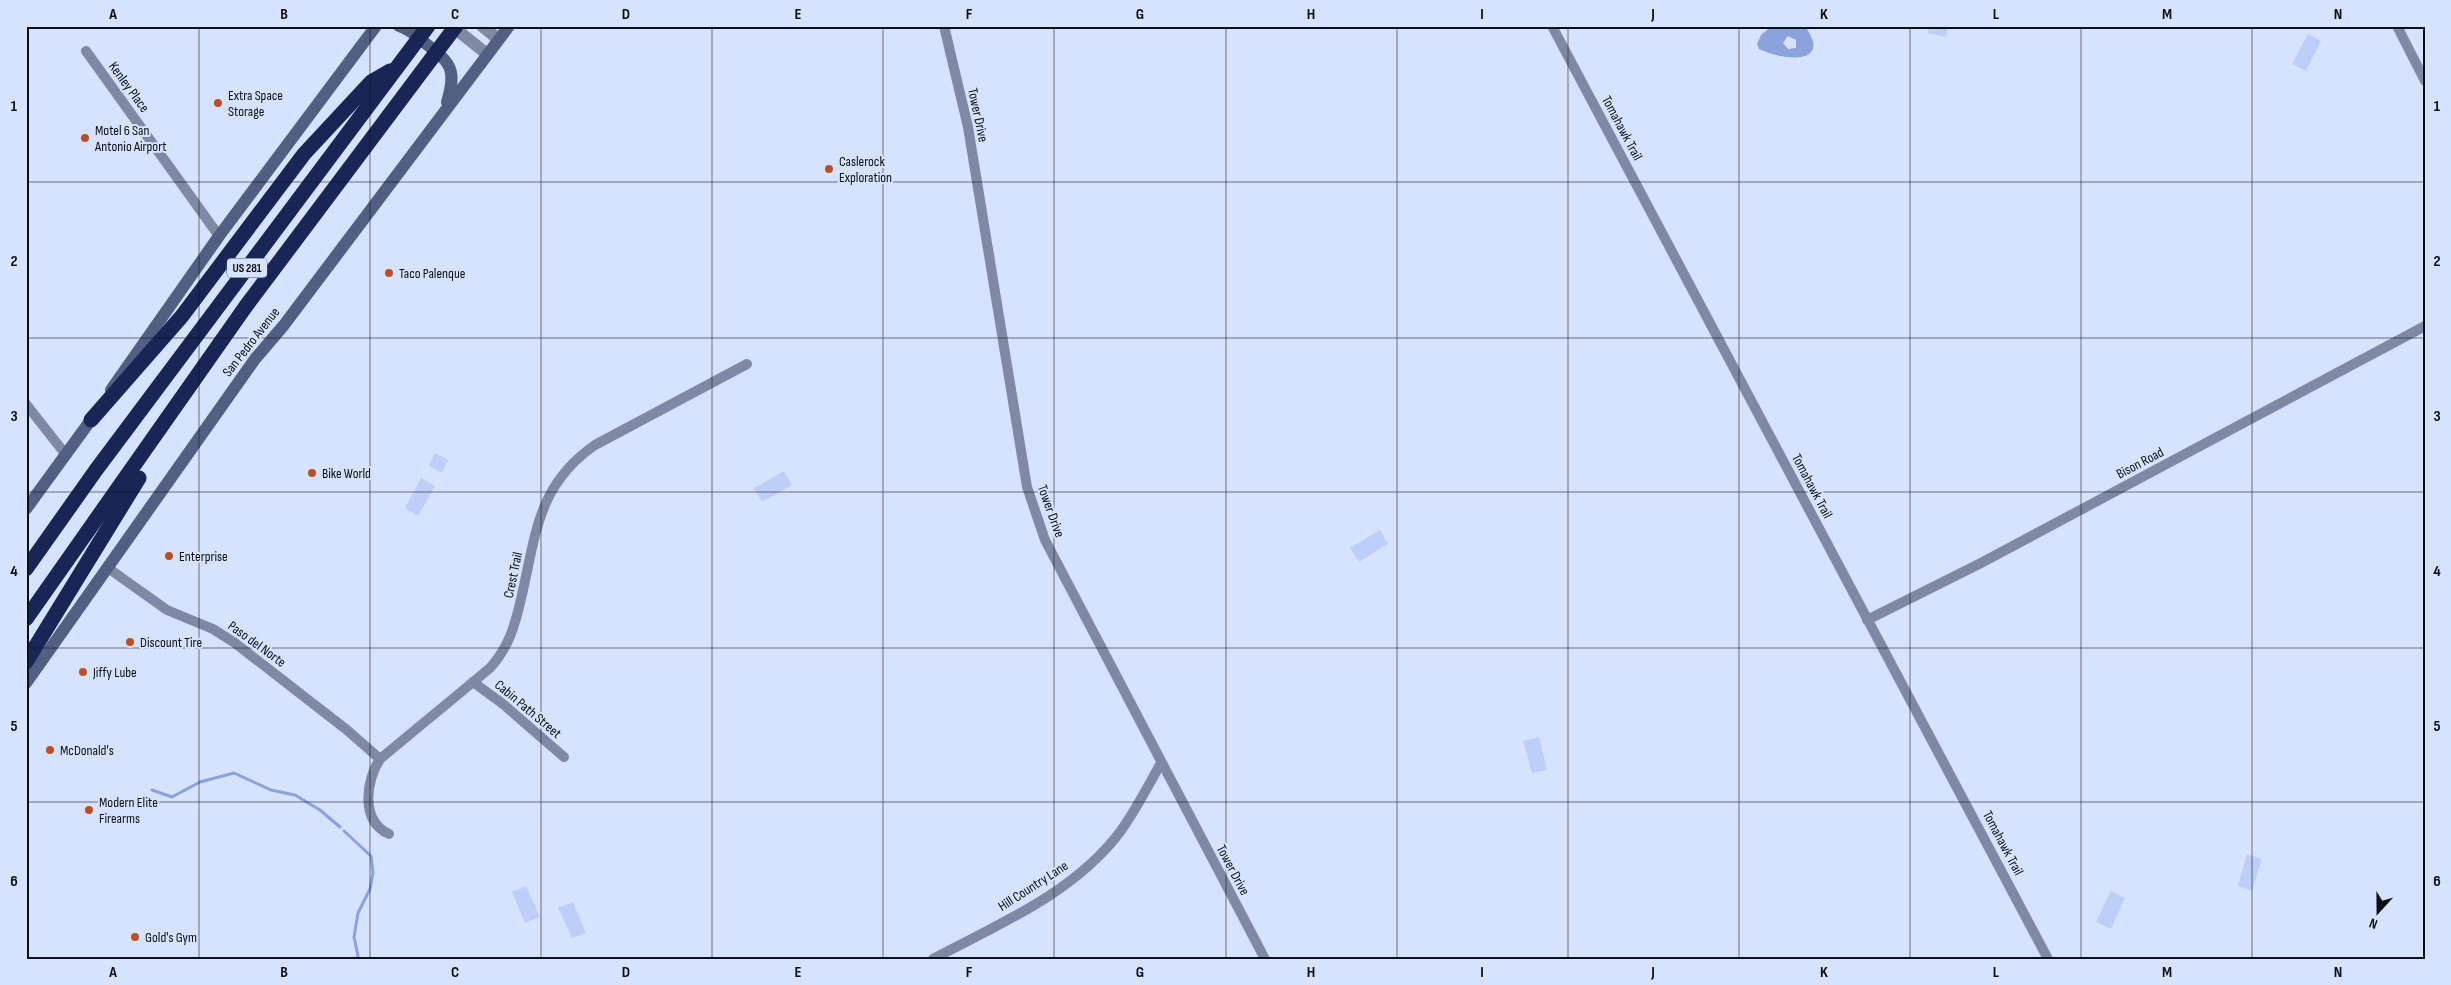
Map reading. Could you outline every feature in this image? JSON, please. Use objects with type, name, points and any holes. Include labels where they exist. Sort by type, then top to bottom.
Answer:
[{"type":"highway","name":"US 281","points":[[26,569],[96,470],[428,26]]},
{"type":"highway","name":"US 281","points":[[26,619],[246,306],[456,26]]},
{"type":"highway","points":[[91,420],[182,316],[304,154],[371,82],[402,61]]},
{"type":"highway","points":[[26,662],[126,498],[173,429],[246,306]]},
{"type":"main road","points":[[26,510],[219,236],[373,30],[388,26]]},
{"type":"main road","points":[[399,26],[413,33],[450,65],[452,82],[445,109]]},
{"type":"main road","name":"San Pedro Avenue","points":[[26,683],[255,359],[284,325],[508,26]]},
{"type":"street","points":[[452,26],[487,54]]},
{"type":"street","points":[[482,26],[498,39]]},
{"type":"street","name":"Tower Drive","points":[[944,26],[968,127],[1027,488],[1046,540],[1265,959]]},
{"type":"street","name":"Tomahawk Trail","points":[[1552,26],[2048,959]]},
{"type":"street","points":[[2397,26],[2425,81]]},
{"type":"street","name":"Kenley Place","points":[[86,51],[219,236]]},
{"type":"street","name":"Bison Road","points":[[1867,620],[1981,563],[2425,326]]},
{"type":"street","name":"Crest Trail","points":[[389,834],[378,828],[373,819],[368,793],[371,774],[380,759],[497,660],[513,633],[543,506],[564,471],[595,444],[746,364]]},
{"type":"street","points":[[26,404],[66,455]]},
{"type":"street","name":"Paso del Norte","points":[[108,568],[167,610],[213,629],[230,639],[348,730],[380,759]]},
{"type":"street","name":"Cabin Path Street","points":[[473,682],[564,757]]},
{"type":"street","name":"Hill Country Lane","points":[[933,959],[1047,897],[1087,867],[1119,833],[1161,763]]},
{"type":"shaded area","points":[[1772,26],[1805,26],[1812,39],[1813,48],[1809,54],[1801,57],[1780,56],[1768,53],[1759,49],[1757,44],[1761,35]],"holes":[[[1788,36],[1796,40],[1796,48],[1788,49],[1783,43]]]},
{"type":"shaded area","points":[[1929,26],[1948,28],[1946,37],[1928,33]]},
{"type":"shaded area","points":[[2308,34],[2321,41],[2306,71],[2292,64]]},
{"type":"shaded area","points":[[435,453],[448,460],[442,473],[429,466]]},
{"type":"shaded area","points":[[784,471],[792,485],[762,502],[754,488]]},
{"type":"shaded area","points":[[421,478],[435,486],[418,516],[405,508]]},
{"type":"shaded area","points":[[1380,530],[1388,544],[1359,562],[1350,548]]},
{"type":"shaded area","points":[[1539,737],[1547,770],[1532,773],[1523,741]]},
{"type":"shaded area","points":[[2247,854],[2262,859],[2252,891],[2238,886]]},
{"type":"shaded area","points":[[526,886],[540,917],[525,923],[512,892]]},
{"type":"shaded area","points":[[2111,891],[2125,898],[2111,929],[2096,922]]},
{"type":"shaded area","points":[[573,902],[586,933],[572,938],[558,908]]},
{"type":"waterway","points":[[152,790],[172,797],[200,782],[234,773],[271,790],[295,795],[320,810],[340,827]]},
{"type":"waterway","points":[[344,831],[371,856],[373,873],[370,889],[358,913],[354,937],[358,956],[356,959]]},
{"type":"place","name":"Extra Space Storage","points":[[218,103]]},
{"type":"place","name":"Motel 6 San Antonio Airport","points":[[85,138]]},
{"type":"place","name":"Caslerock Exploration","points":[[829,169]]},
{"type":"place","name":"Taco Palenque","points":[[389,273]]},
{"type":"place","name":"Bike World","points":[[312,473]]},
{"type":"place","name":"Enterprise","points":[[169,556]]},
{"type":"place","name":"Discount Tire","points":[[130,642]]},
{"type":"place","name":"Jiffy Lube","points":[[83,672]]},
{"type":"place","name":"McDonald's","points":[[50,750]]},
{"type":"place","name":"Modern Elite Firearms","points":[[89,810]]},
{"type":"place","name":"Gold's Gym","points":[[135,937]]}]
